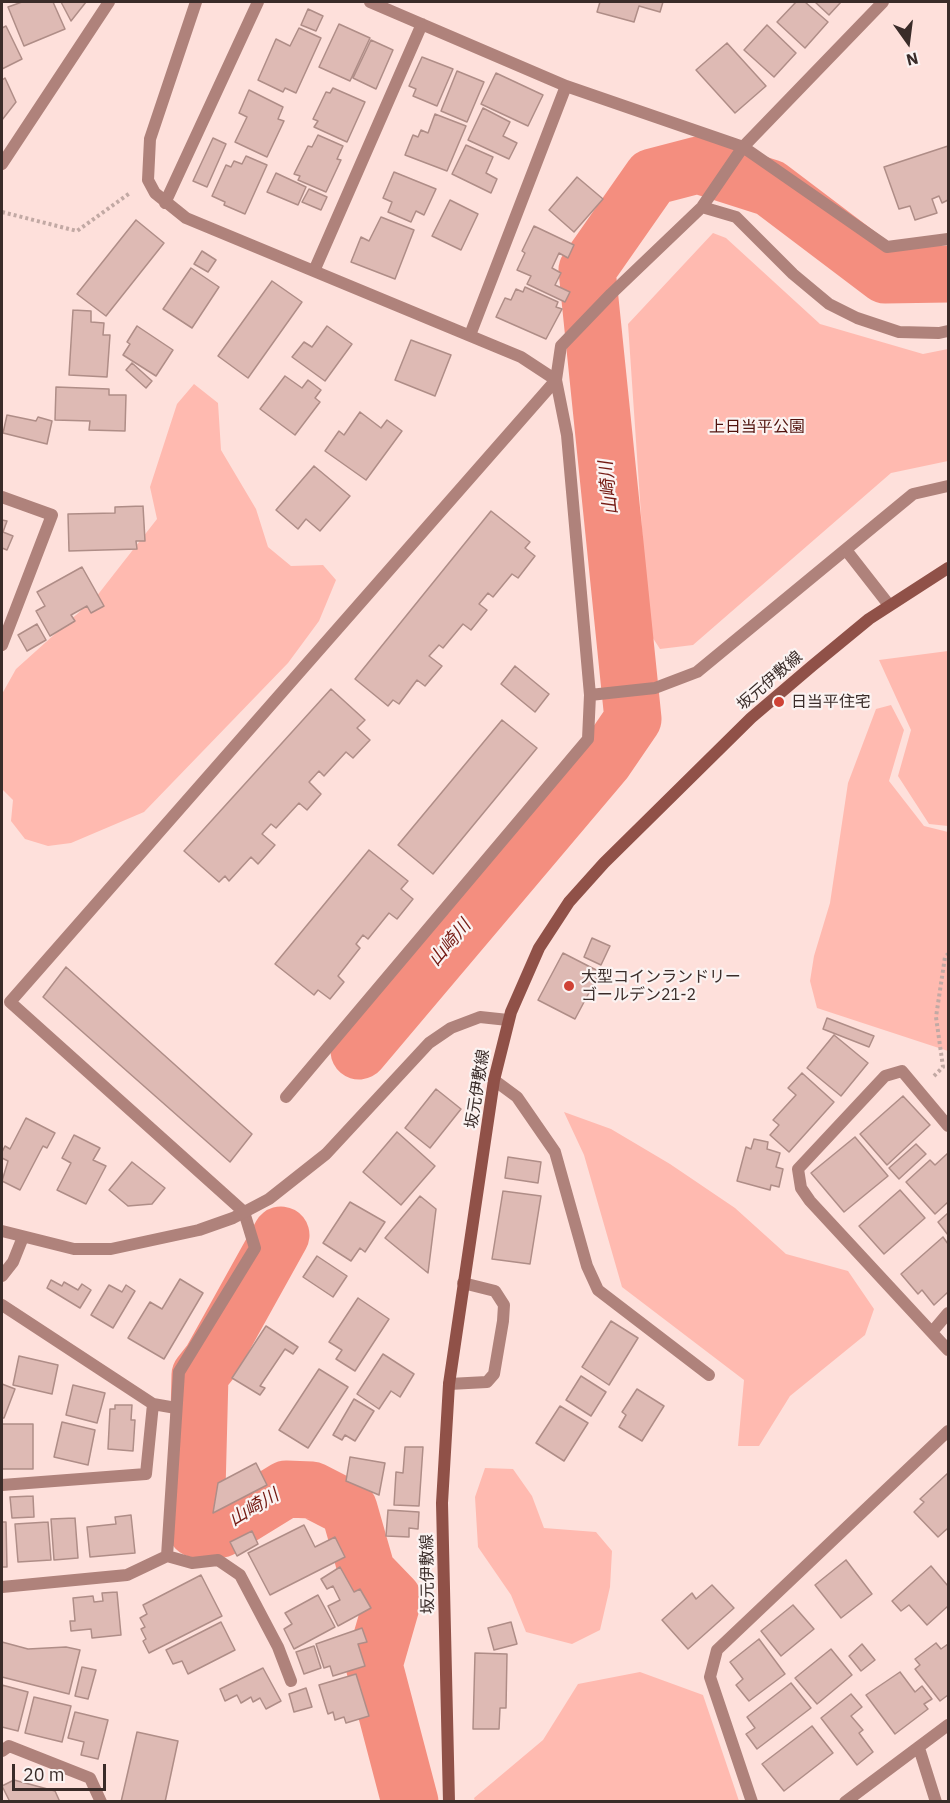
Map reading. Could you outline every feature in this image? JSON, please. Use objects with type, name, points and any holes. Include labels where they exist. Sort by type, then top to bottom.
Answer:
[{"type":"main road","name":"坂元伊敷線","points":[[449,1802],[442,1503],[448,1384],[494,1080],[508,1020],[539,948],[569,902],[604,863],[751,718],[869,619],[948,568]]},
{"type":"street","points":[[2,164],[109,2]]},
{"type":"street","points":[[196,2],[150,139],[148,180],[155,193],[186,218],[521,357],[556,380]]},
{"type":"street","points":[[165,203],[258,2]]},
{"type":"street","points":[[370,2],[566,86],[743,147],[886,247],[948,239]]},
{"type":"street","points":[[286,1097],[588,739],[590,695],[567,435],[556,380],[561,346],[611,294],[702,207],[743,147],[883,2]]},
{"type":"street","points":[[314,271],[422,24]]},
{"type":"street","points":[[470,335],[566,86]]},
{"type":"street","points":[[702,207],[736,217],[793,274],[829,304],[857,318],[899,332],[939,333],[948,331]]},
{"type":"street","points":[[168,1556],[179,1372],[255,1248],[244,1212],[10,1002],[556,380]]},
{"type":"street","points":[[590,695],[655,688],[697,672],[913,494],[948,486]]},
{"type":"street","points":[[2,497],[52,515],[2,645]]},
{"type":"street","points":[[846,550],[889,605]]},
{"type":"street","points":[[2,1231],[74,1249],[111,1249],[149,1243],[199,1230],[244,1212],[269,1199],[326,1154],[429,1043],[452,1028],[480,1017],[508,1020]]},
{"type":"street","points":[[948,1126],[902,1071],[885,1076],[798,1169],[801,1188],[810,1200],[948,1350]]},
{"type":"street","points":[[494,1080],[517,1097],[555,1152],[587,1266],[598,1290],[709,1375]]},
{"type":"street","points":[[2,1276],[13,1262],[23,1238]]},
{"type":"street","points":[[448,1384],[487,1382],[494,1374],[503,1321],[504,1305],[495,1291],[463,1283]]},
{"type":"street","points":[[2,1305],[153,1404],[176,1408]]},
{"type":"street","points":[[932,1332],[948,1313]]},
{"type":"street","points":[[2,1485],[146,1474],[153,1404]]},
{"type":"street","points":[[752,1802],[710,1677],[717,1650],[948,1431]]},
{"type":"street","points":[[2,1587],[127,1575],[168,1556],[192,1563],[218,1560],[240,1575],[278,1647],[291,1681]]},
{"type":"street","points":[[845,1802],[948,1725]]},
{"type":"street","points":[[2,1751],[9,1746],[90,1778],[101,1802]]},
{"type":"street","points":[[919,1748],[936,1802]]},
{"type":"path","points":[[2,212],[77,231],[148,180]]},
{"type":"path","points":[[918,1091],[943,1067],[936,1017],[945,957],[948,954]]},
{"type":"green space","name":"上日当平公園","points":[[713,233],[726,238],[820,324],[923,354],[948,349],[948,461],[891,473],[693,645],[660,649],[649,632],[628,324]]},
{"type":"green space","points":[[194,384],[218,403],[221,450],[256,509],[268,547],[291,566],[323,565],[336,580],[319,621],[288,663],[144,812],[71,843],[48,846],[25,839],[11,821],[13,800],[2,789],[2,694],[16,669],[96,597],[157,519],[150,487],[177,404]]},
{"type":"green space","points":[[948,651],[948,826],[929,824],[898,776],[911,730],[879,660]]},
{"type":"green space","points":[[891,705],[904,730],[889,781],[924,826],[948,832],[948,1051],[817,1008],[810,981],[814,956],[830,903],[848,783],[876,709]]},
{"type":"green space","points":[[564,1112],[611,1129],[670,1164],[735,1208],[786,1254],[848,1271],[874,1309],[865,1335],[790,1396],[759,1446],[738,1446],[744,1380],[622,1287],[584,1155]]},
{"type":"green space","points":[[485,1468],[513,1469],[532,1496],[544,1528],[596,1532],[612,1551],[610,1587],[600,1630],[572,1644],[526,1632],[511,1595],[478,1547],[475,1497]]},
{"type":"green space","points":[[640,1672],[703,1695],[739,1801],[475,1801],[474,1798],[543,1740],[578,1684]]},
{"type":"building","points":[[22,2],[53,2],[65,29],[24,46],[8,7]]},
{"type":"building","points":[[61,2],[86,2],[71,21]]},
{"type":"building","points":[[600,2],[663,2],[660,12],[639,6],[634,22],[597,12]]},
{"type":"building","points":[[796,2],[805,2],[828,22],[805,48],[777,22]]},
{"type":"building","points":[[815,2],[841,2],[829,15]]},
{"type":"building","points":[[308,9],[323,16],[316,31],[301,25]]},
{"type":"building","points":[[339,24],[370,38],[350,81],[319,67]]},
{"type":"building","points":[[767,25],[796,53],[774,77],[744,50]]},
{"type":"building","points":[[6,26],[22,59],[2,69],[2,28]]},
{"type":"building","points":[[299,28],[321,38],[296,93],[285,88],[283,92],[258,80],[276,39],[290,46]]},
{"type":"building","points":[[371,40],[393,50],[376,89],[353,78]]},
{"type":"building","points":[[727,43],[766,86],[735,113],[696,70]]},
{"type":"building","points":[[422,57],[453,69],[437,106],[413,96],[416,89],[409,86]]},
{"type":"building","points":[[457,71],[484,82],[467,122],[441,111]]},
{"type":"building","points":[[496,73],[543,95],[528,126],[481,104]]},
{"type":"building","points":[[5,78],[16,102],[2,120],[2,80]]},
{"type":"building","points":[[333,88],[365,102],[347,142],[314,127],[318,121],[313,119],[326,92],[330,93]]},
{"type":"building","points":[[249,90],[283,107],[278,119],[284,121],[267,157],[235,142],[247,117],[239,113]]},
{"type":"building","points":[[483,108],[510,122],[503,136],[517,143],[509,159],[468,140]]},
{"type":"building","points":[[435,114],[466,126],[447,171],[405,155],[413,135],[418,137],[421,130],[428,133]]},
{"type":"building","points":[[318,135],[343,146],[337,159],[341,160],[326,192],[298,180],[300,176],[294,174],[308,146],[312,147]]},
{"type":"building","points":[[213,138],[226,144],[207,187],[193,181]]},
{"type":"building","points":[[466,145],[493,157],[486,173],[497,179],[491,193],[452,174]]},
{"type":"building","points":[[948,146],[948,200],[942,203],[939,196],[932,199],[937,213],[915,220],[910,206],[899,209],[884,167]]},
{"type":"building","points":[[246,156],[267,165],[245,214],[224,205],[225,202],[212,196],[226,165],[231,167],[234,161],[242,164]]},
{"type":"building","points":[[394,172],[436,189],[424,215],[416,211],[411,222],[388,212],[392,202],[383,198]]},
{"type":"building","points":[[276,173],[306,187],[298,205],[267,192]]},
{"type":"building","points":[[577,177],[603,199],[574,232],[549,210]]},
{"type":"building","points":[[309,189],[327,197],[321,210],[302,202]]},
{"type":"building","points":[[450,200],[478,214],[461,250],[432,236]]},
{"type":"building","points":[[381,217],[414,230],[395,279],[351,262],[361,237],[369,241]]},
{"type":"building","points":[[136,220],[164,243],[106,316],[77,294]]},
{"type":"building","points":[[534,226],[574,245],[568,258],[559,253],[552,268],[561,273],[555,285],[570,292],[565,302],[527,284],[531,276],[517,270],[525,253],[522,251]]},
{"type":"building","points":[[202,251],[216,260],[208,272],[194,264]]},
{"type":"building","points":[[191,268],[219,287],[192,328],[163,309]]},
{"type":"building","points":[[272,281],[302,302],[248,378],[218,356]]},
{"type":"building","points":[[525,287],[558,302],[556,307],[562,309],[546,339],[496,317],[505,298],[511,300],[516,289],[523,292]]},
{"type":"building","points":[[73,310],[91,311],[91,322],[104,323],[103,335],[110,335],[107,377],[69,375]]},
{"type":"building","points":[[137,326],[173,350],[156,376],[123,355],[130,344],[127,342]]},
{"type":"building","points":[[327,326],[352,344],[325,381],[292,357],[304,342],[312,347]]},
{"type":"building","points":[[411,340],[451,355],[435,396],[395,380]]},
{"type":"building","points":[[132,363],[152,381],[146,388],[126,370]]},
{"type":"building","points":[[285,376],[302,388],[308,380],[321,390],[315,398],[320,402],[295,435],[260,409]]},
{"type":"building","points":[[56,387],[109,389],[109,395],[126,395],[125,431],[89,430],[90,421],[55,420]]},
{"type":"building","points":[[360,412],[381,428],[387,420],[402,431],[366,480],[325,451],[339,431],[344,435]]},
{"type":"building","points":[[7,415],[36,421],[38,417],[52,421],[47,444],[3,433]]},
{"type":"building","points":[[314,466],[350,496],[320,531],[306,519],[298,529],[276,510]]},
{"type":"building","points":[[143,506],[145,541],[136,541],[137,549],[69,551],[68,514],[115,513],[115,507]]},
{"type":"building","points":[[491,511],[530,542],[525,548],[535,556],[518,578],[512,574],[493,597],[488,593],[479,604],[487,610],[471,630],[463,624],[443,648],[439,645],[429,656],[442,666],[425,686],[417,680],[399,704],[393,700],[388,706],[355,679]]},
{"type":"building","points":[[2,520],[7,521],[3,532],[13,536],[7,550],[2,548]]},
{"type":"building","points":[[82,567],[104,606],[91,613],[87,606],[71,615],[75,621],[50,636],[36,611],[45,606],[37,592]]},
{"type":"building","points":[[37,624],[46,640],[27,651],[18,635]]},
{"type":"building","points":[[515,666],[549,694],[535,712],[501,684]]},
{"type":"building","points":[[331,689],[365,720],[357,728],[370,740],[353,758],[346,752],[324,776],[319,771],[309,782],[321,794],[307,810],[299,803],[276,828],[271,824],[262,834],[275,845],[258,864],[251,857],[229,881],[225,876],[219,882],[184,851]]},
{"type":"building","points":[[502,720],[537,748],[433,874],[398,845]]},
{"type":"building","points":[[369,850],[408,881],[401,889],[413,899],[397,919],[389,913],[368,939],[363,935],[356,944],[360,948],[338,976],[344,982],[330,999],[318,990],[314,995],[275,964]]},
{"type":"building","points":[[592,938],[610,946],[601,965],[584,957]]},
{"type":"building","name":"大型コインランドリー ゴールデン21-2","points":[[563,953],[600,972],[575,1019],[538,1000]]},
{"type":"building","points":[[66,967],[252,1134],[230,1162],[43,997]]},
{"type":"building","points":[[827,1018],[874,1036],[869,1047],[823,1029]]},
{"type":"building","points":[[834,1035],[868,1063],[841,1096],[807,1068]]},
{"type":"building","points":[[802,1073],[834,1102],[789,1152],[770,1135],[779,1125],[773,1120],[796,1095],[788,1088]]},
{"type":"building","points":[[436,1089],[461,1109],[430,1148],[405,1128]]},
{"type":"building","points":[[903,1096],[930,1125],[887,1165],[860,1134]]},
{"type":"building","points":[[26,1118],[55,1133],[47,1148],[43,1146],[20,1190],[2,1181],[8,1161],[2,1158],[2,1152],[5,1146],[10,1149]]},
{"type":"building","points":[[397,1132],[435,1166],[401,1205],[363,1172]]},
{"type":"building","points":[[74,1135],[100,1148],[93,1160],[106,1166],[86,1204],[57,1190],[71,1163],[62,1158]]},
{"type":"building","points":[[855,1137],[888,1176],[844,1212],[811,1173]]},
{"type":"building","points":[[754,1139],[768,1142],[767,1149],[780,1153],[776,1167],[783,1169],[779,1187],[771,1185],[770,1190],[737,1181],[746,1147],[751,1149]]},
{"type":"building","points":[[916,1144],[926,1154],[899,1179],[889,1168]]},
{"type":"building","points":[[948,1153],[948,1202],[935,1214],[906,1182],[930,1160],[935,1165]]},
{"type":"building","points":[[508,1157],[541,1162],[538,1183],[505,1178]]},
{"type":"building","points":[[132,1162],[165,1188],[152,1204],[128,1206],[109,1190]]},
{"type":"building","points":[[900,1190],[925,1218],[884,1254],[859,1226]]},
{"type":"building","points":[[503,1191],[541,1196],[530,1264],[492,1259]]},
{"type":"building","points":[[420,1196],[436,1209],[428,1273],[385,1238]]},
{"type":"building","points":[[350,1202],[385,1222],[365,1252],[360,1248],[351,1261],[323,1243]]},
{"type":"building","points":[[948,1213],[948,1235],[938,1222]]},
{"type":"building","points":[[943,1237],[948,1244],[948,1292],[934,1305],[922,1290],[918,1294],[901,1274]]},
{"type":"building","points":[[317,1256],[347,1276],[333,1297],[303,1277]]},
{"type":"building","points":[[180,1279],[203,1293],[164,1359],[128,1338],[150,1302],[162,1309]]},
{"type":"building","points":[[51,1280],[62,1286],[64,1282],[78,1290],[82,1284],[91,1290],[80,1308],[47,1288]]},
{"type":"building","points":[[109,1285],[122,1292],[126,1285],[135,1291],[113,1328],[91,1315]]},
{"type":"building","points":[[358,1298],[389,1319],[355,1371],[336,1359],[342,1350],[329,1342]]},
{"type":"building","points":[[611,1321],[638,1338],[609,1385],[582,1367]]},
{"type":"building","points":[[266,1326],[298,1347],[293,1354],[285,1349],[260,1386],[265,1388],[260,1395],[232,1378]]},
{"type":"building","points":[[383,1354],[414,1374],[400,1397],[391,1391],[379,1409],[357,1394]]},
{"type":"building","points":[[19,1356],[58,1365],[52,1394],[13,1385]]},
{"type":"building","points":[[319,1369],[348,1387],[308,1448],[279,1430]]},
{"type":"building","points":[[581,1376],[606,1392],[591,1416],[566,1400]]},
{"type":"building","points":[[2,1384],[15,1389],[4,1418],[2,1418]]},
{"type":"building","points":[[73,1385],[105,1393],[97,1423],[66,1415]]},
{"type":"building","points":[[637,1389],[664,1406],[642,1441],[619,1427],[626,1415],[622,1412]]},
{"type":"building","points":[[354,1399],[374,1411],[355,1441],[345,1435],[342,1440],[333,1435]]},
{"type":"building","points":[[115,1405],[132,1405],[131,1420],[135,1420],[133,1451],[108,1449],[110,1409],[115,1409]]},
{"type":"building","points":[[560,1406],[588,1423],[564,1461],[536,1443]]},
{"type":"building","points":[[62,1422],[95,1430],[88,1465],[54,1457]]},
{"type":"building","points":[[2,1424],[33,1424],[33,1469],[2,1469]]},
{"type":"building","points":[[405,1447],[423,1447],[419,1506],[394,1505],[396,1472],[403,1473]]},
{"type":"building","points":[[350,1457],[385,1463],[379,1495],[346,1481]]},
{"type":"building","points":[[256,1463],[267,1485],[213,1513],[218,1483]]},
{"type":"building","points":[[948,1473],[948,1528],[938,1537],[914,1512],[924,1502],[920,1499]]},
{"type":"building","points":[[33,1496],[34,1517],[12,1518],[10,1497]]},
{"type":"building","points":[[388,1510],[419,1512],[418,1529],[409,1528],[409,1537],[386,1536]]},
{"type":"building","points":[[131,1515],[135,1553],[90,1557],[87,1527],[116,1524],[115,1517]]},
{"type":"building","points":[[75,1518],[78,1558],[54,1560],[51,1519]]},
{"type":"building","points":[[2,1522],[6,1522],[7,1567],[2,1567]]},
{"type":"building","points":[[48,1522],[51,1560],[18,1562],[15,1524]]},
{"type":"building","points":[[304,1525],[315,1547],[335,1537],[345,1557],[270,1595],[248,1553]]},
{"type":"building","points":[[252,1531],[258,1544],[237,1556],[230,1542]]},
{"type":"building","points":[[846,1560],[872,1594],[841,1618],[815,1585]]},
{"type":"building","points":[[931,1566],[948,1586],[948,1606],[927,1625],[909,1605],[901,1611],[892,1601]]},
{"type":"building","points":[[340,1567],[354,1592],[360,1589],[371,1608],[338,1626],[328,1606],[340,1600],[333,1586],[327,1589],[321,1579]]},
{"type":"building","points":[[201,1575],[222,1616],[149,1653],[143,1641],[146,1639],[141,1629],[145,1627],[140,1618],[147,1614],[143,1605]]},
{"type":"building","points":[[712,1585],[734,1608],[688,1649],[662,1620],[692,1593],[696,1599]]},
{"type":"building","points":[[117,1592],[121,1635],[92,1638],[91,1629],[71,1631],[70,1621],[75,1621],[73,1598],[93,1596],[94,1602],[103,1601],[102,1593]]},
{"type":"building","points":[[318,1595],[335,1627],[294,1649],[284,1629],[292,1624],[285,1613]]},
{"type":"building","points":[[793,1605],[814,1629],[781,1656],[761,1631]]},
{"type":"building","points":[[221,1622],[235,1650],[188,1674],[182,1661],[173,1664],[166,1650]]},
{"type":"building","points":[[511,1622],[517,1644],[494,1650],[488,1628]]},
{"type":"building","points":[[362,1628],[367,1642],[358,1644],[365,1666],[333,1676],[330,1666],[324,1668],[316,1644]]},
{"type":"building","points":[[759,1639],[785,1674],[749,1701],[736,1685],[743,1679],[730,1662]]},
{"type":"building","points":[[2,1642],[28,1649],[66,1647],[80,1650],[69,1694],[2,1677]]},
{"type":"building","points":[[936,1643],[941,1649],[948,1644],[948,1695],[940,1701],[915,1669],[920,1665],[915,1659]]},
{"type":"building","points":[[862,1644],[875,1660],[861,1671],[849,1656]]},
{"type":"building","points":[[314,1646],[321,1668],[304,1674],[296,1652]]},
{"type":"building","points":[[831,1649],[852,1675],[817,1704],[795,1678]]},
{"type":"building","points":[[475,1653],[507,1654],[506,1708],[500,1708],[499,1729],[473,1729]]},
{"type":"building","points":[[82,1667],[96,1670],[88,1699],[75,1696]]},
{"type":"building","points":[[263,1668],[281,1701],[266,1709],[260,1698],[253,1702],[251,1697],[241,1703],[237,1695],[225,1701],[220,1689]]},
{"type":"building","points":[[900,1672],[915,1692],[922,1686],[932,1699],[924,1704],[928,1709],[895,1734],[866,1695]]},
{"type":"building","points":[[356,1674],[369,1716],[346,1723],[344,1717],[335,1720],[333,1712],[328,1714],[319,1685]]},
{"type":"building","points":[[791,1683],[811,1708],[757,1749],[746,1734],[755,1728],[747,1717]]},
{"type":"building","points":[[2,1685],[28,1692],[18,1731],[2,1727]]},
{"type":"building","points":[[306,1688],[312,1707],[294,1712],[289,1694]]},
{"type":"building","points":[[851,1694],[862,1707],[851,1716],[863,1730],[859,1733],[873,1752],[857,1765],[821,1718]]},
{"type":"building","points":[[34,1697],[71,1706],[62,1742],[25,1733]]},
{"type":"building","points":[[75,1712],[108,1720],[98,1759],[81,1755],[84,1742],[68,1738]]},
{"type":"building","points":[[812,1726],[833,1753],[784,1791],[762,1764]]},
{"type":"building","points":[[137,1732],[178,1741],[165,1802],[121,1802]]},
{"type":"building","points":[[14,1780],[55,1791],[60,1802],[10,1802],[2,1786]]},
{"type":"waterway","name":"山崎川","points":[[359,1051],[605,760],[633,719],[587,270],[652,177],[698,165],[770,188],[885,275],[948,274]]},
{"type":"waterway","name":"山崎川","points":[[281,1235],[211,1361],[200,1375],[196,1529],[221,1529],[286,1489],[312,1490],[349,1509],[367,1572],[393,1599],[374,1665],[410,1802]]},
{"type":"place","name":"日当平住宅","points":[[779,702]]},
{"type":"place","name":"大型コインランドリー ゴールデン21-2","points":[[569,986]]}]
